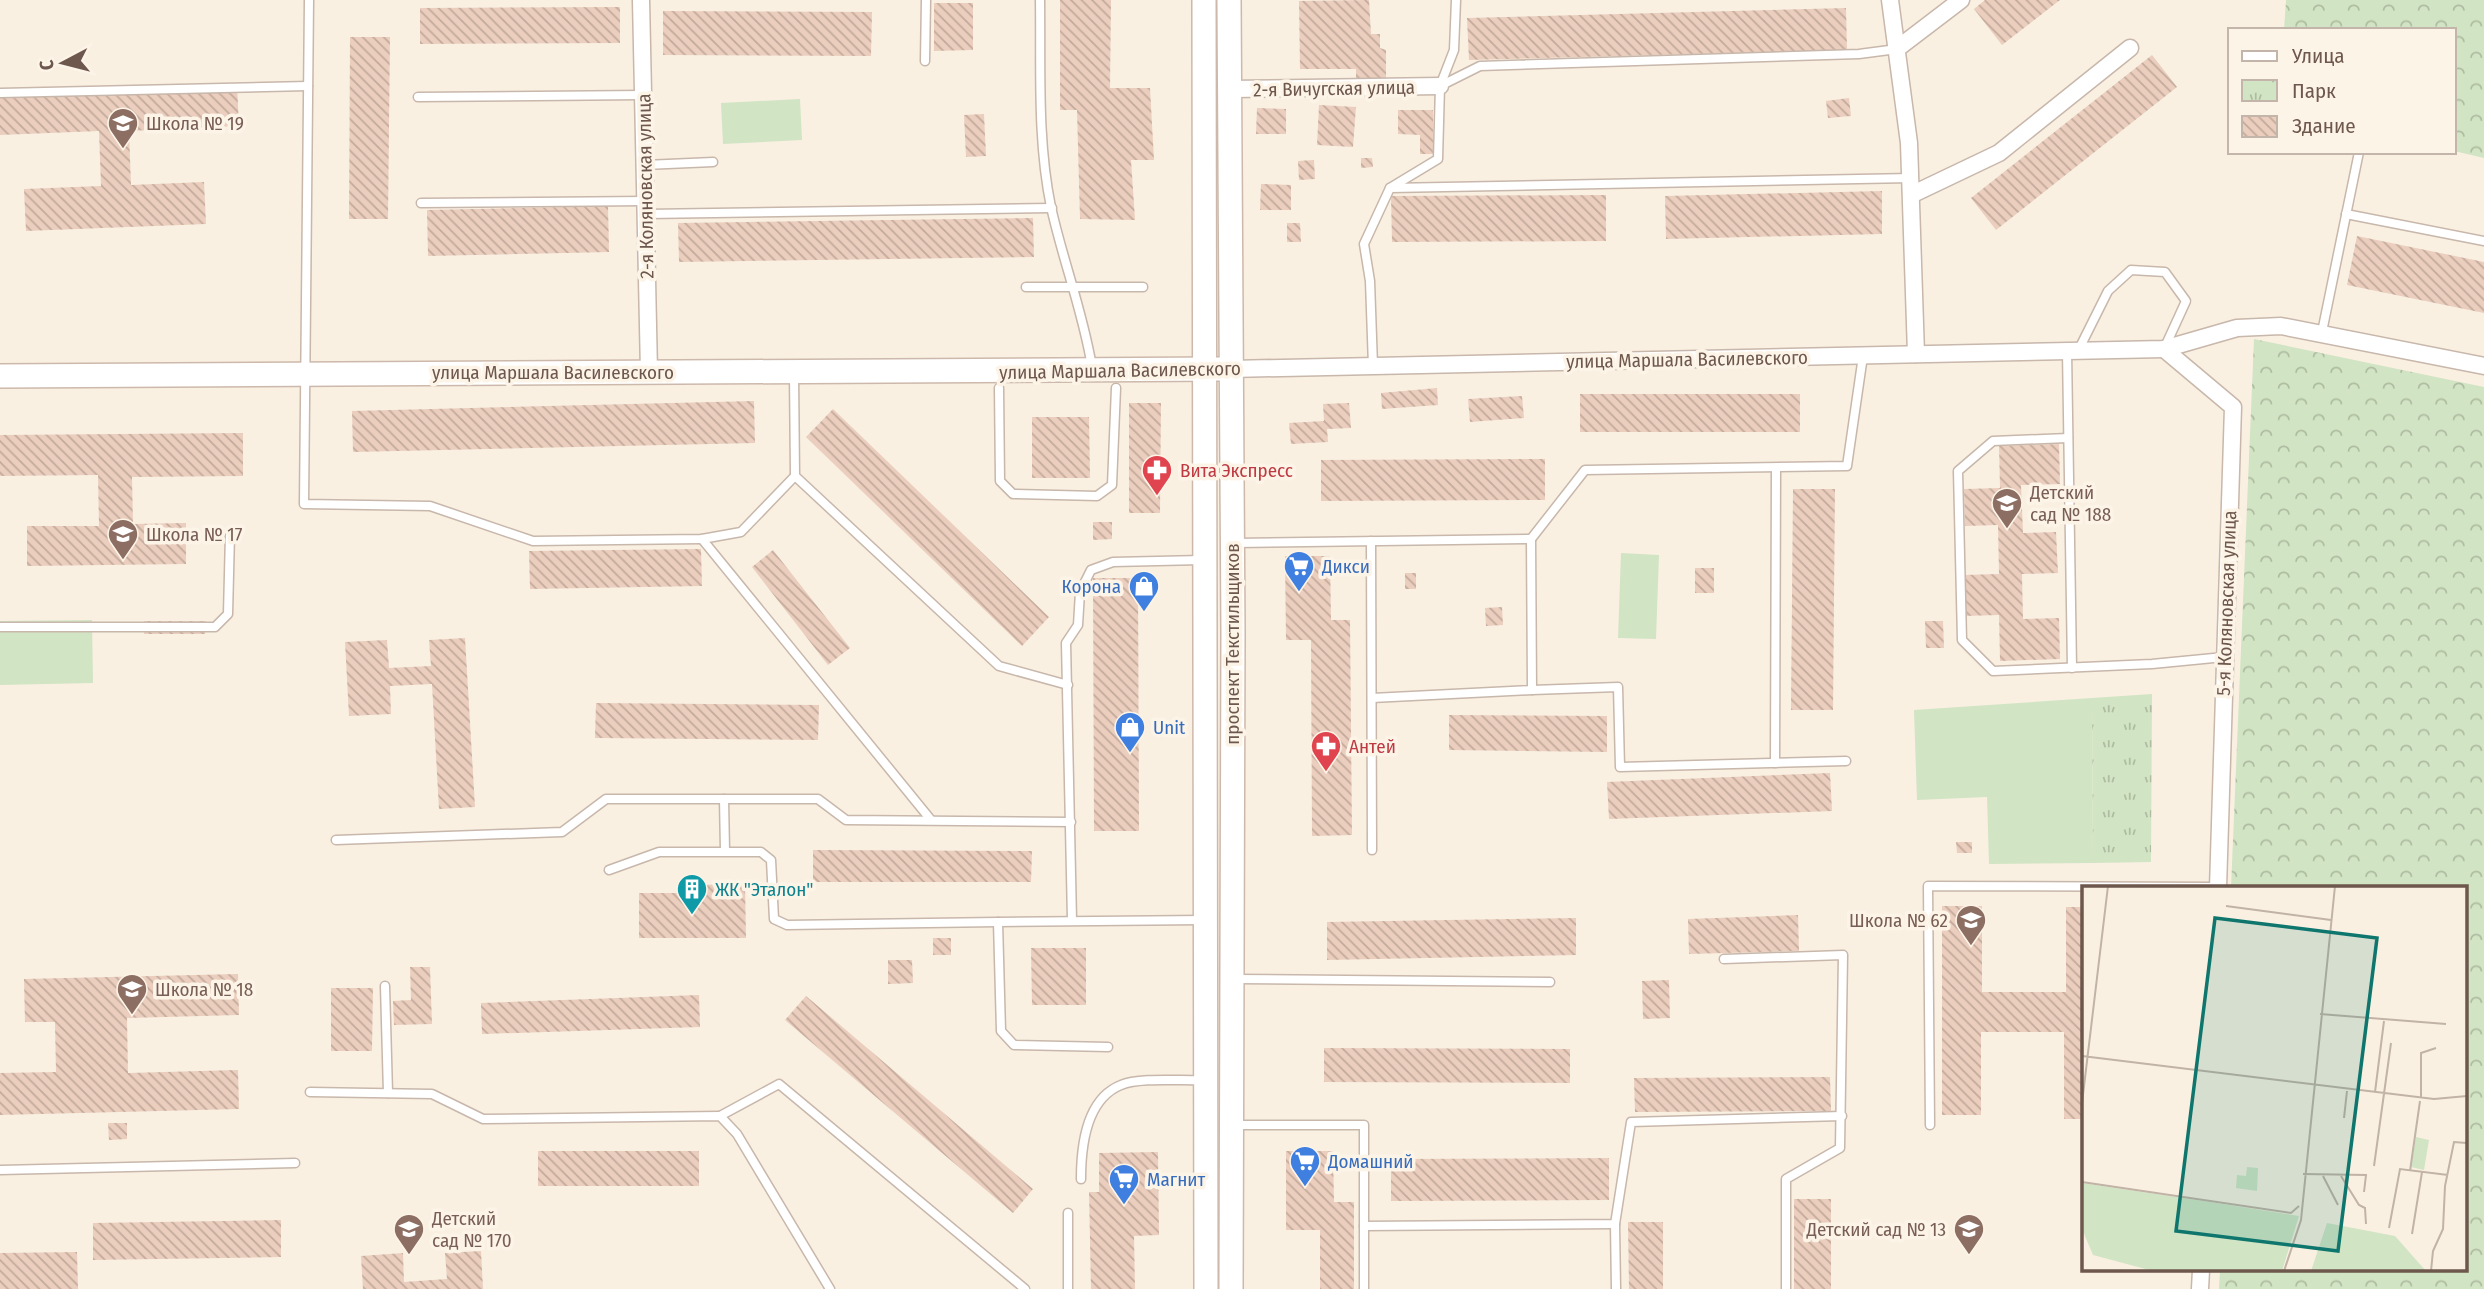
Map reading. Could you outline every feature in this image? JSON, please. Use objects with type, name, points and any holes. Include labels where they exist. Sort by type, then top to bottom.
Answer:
[{"type":"main road","name":"проспект Текстильщиков","points":[[1204,0],[1207,560],[1206,1289]]},
{"type":"main road","name":"проспект Текстильщиков","points":[[1229,0],[1232,543],[1231,1289]]},
{"type":"main road","name":"улица Маршала Василевского","points":[[0,376],[1231,369]]},
{"type":"street","name":"2-я Коляновская улица","points":[[641,0],[649,372]]},
{"type":"street","points":[[1890,0],[1898,48],[1912,186],[1916,354]]},
{"type":"street","points":[[1898,48],[1961,0]]},
{"type":"street","points":[[1912,186],[1998,153],[2130,48]]},
{"type":"street","name":"2-я Вичугская улица","points":[[1228,89],[1440,86]]},
{"type":"street","name":"улица Маршала Василевского","points":[[1231,369],[2164,349],[2236,328],[2281,326],[2484,366]]},
{"type":"street","name":"5-я Коляновская улица","points":[[2164,349],[2233,407],[2218,886]]},
{"type":"lane","points":[[309,0],[304,504],[430,506],[533,541],[702,538],[741,532],[795,476],[794,372]]},
{"type":"lane","points":[[925,61],[926,0]]},
{"type":"lane","points":[[1041,0],[1043,155],[1052,208],[1093,370]]},
{"type":"lane","points":[[1373,366],[1370,281],[1364,244],[1390,188],[1438,159],[1440,86],[1454,50],[1456,0]]},
{"type":"lane","points":[[1440,86],[1480,66],[1859,54],[1898,48]]},
{"type":"lane","points":[[0,93],[308,86]]},
{"type":"lane","points":[[418,97],[643,95]]},
{"type":"lane","points":[[2322,332],[2359,154]]},
{"type":"lane","points":[[645,165],[713,162]]},
{"type":"lane","points":[[1390,188],[1912,186]]},
{"type":"lane","points":[[421,203],[646,207],[1052,208]]},
{"type":"lane","points":[[2346,214],[2484,240]]},
{"type":"lane","points":[[2072,668],[2068,438],[2072,351],[2108,291],[2131,270],[2165,272],[2186,301],[2164,349]]},
{"type":"lane","points":[[1026,288],[1143,287]]},
{"type":"lane","points":[[1532,690],[1531,539],[1585,470],[1847,466],[1863,355]]},
{"type":"lane","points":[[999,388],[1000,481],[1013,494],[1097,496],[1112,485],[1116,388]]},
{"type":"lane","points":[[2068,438],[1993,442],[1958,471],[1962,640],[1993,671],[2224,657]]},
{"type":"lane","points":[[1775,763],[1776,468]]},
{"type":"lane","points":[[795,476],[999,666],[1068,685]]},
{"type":"lane","points":[[0,627],[215,627],[228,614],[230,534]]},
{"type":"lane","points":[[702,538],[931,820]]},
{"type":"lane","points":[[1232,543],[1531,539]]},
{"type":"lane","points":[[1371,541],[1373,850]]},
{"type":"lane","points":[[1072,920],[1066,643],[1078,625],[1080,592],[1091,570],[1113,562],[1207,560]]},
{"type":"lane","points":[[1372,698],[1618,687],[1620,767],[1846,761]]},
{"type":"lane","points":[[336,840],[562,832],[606,799],[818,799],[846,820],[1071,822]]},
{"type":"lane","points":[[724,799],[725,851]]},
{"type":"lane","points":[[609,870],[659,852],[761,852],[771,860],[774,919],[787,925],[1205,920]]},
{"type":"lane","points":[[1930,1125],[1928,886],[2082,887]]},
{"type":"lane","points":[[998,922],[1001,1031],[1014,1045],[1108,1047]]},
{"type":"lane","points":[[1724,959],[1843,956],[1840,1148],[1786,1180],[1786,1289]]},
{"type":"lane","points":[[1231,979],[1550,982]]},
{"type":"lane","points":[[385,986],[388,1093]]},
{"type":"lane","points":[[1081,1179],[1081,1145],[1101,1096],[1123,1084],[1205,1080]]},
{"type":"lane","points":[[310,1092],[432,1094],[483,1119],[720,1116],[779,1084],[1025,1289]]},
{"type":"lane","points":[[720,1116],[737,1134],[830,1289]]},
{"type":"lane","points":[[1616,1289],[1615,1224],[1631,1122],[1842,1116]]},
{"type":"lane","points":[[1232,1125],[1364,1125],[1364,1289]]},
{"type":"lane","points":[[0,1170],[295,1163]]},
{"type":"lane","points":[[1068,1213],[1068,1289]]},
{"type":"lane","points":[[1364,1226],[1615,1224]]},
{"type":"green space","points":[[2286,0],[2484,0],[2484,158],[2456,151],[2456,28],[2284,28]]},
{"type":"green space","points":[[800,99],[802,140],[723,144],[721,103]]},
{"type":"green space","points":[[2254,339],[2484,387],[2484,1289],[2219,1289],[2220,1272],[2466,1272],[2466,886],[2231,886]]},
{"type":"green space","points":[[1621,553],[1659,555],[1656,639],[1618,638]]},
{"type":"green space","points":[[92,620],[93,683],[0,685],[0,621]]},
{"type":"green space","points":[[2152,694],[2151,862],[2093,863],[2092,698]]},
{"type":"green space","points":[[2092,698],[2093,863],[1989,864],[1987,797],[1917,800],[1914,710]]},
{"type":"building","points":[[1060,0],[1111,0],[1110,88],[1150,88],[1154,160],[1131,160],[1135,220],[1080,219],[1077,110],[1060,110]]},
{"type":"building","points":[[1369,0],[1371,34],[1380,34],[1380,48],[1386,50],[1386,79],[1356,79],[1356,69],[1300,69],[1299,1]]},
{"type":"building","points":[[1985,0],[2060,0],[2002,45],[1974,9]]},
{"type":"building","points":[[934,3],[973,3],[973,50],[934,51]]},
{"type":"building","points":[[620,7],[620,43],[420,44],[420,8]]},
{"type":"building","points":[[1846,8],[1847,50],[1469,60],[1467,18]]},
{"type":"building","points":[[663,11],[872,12],[871,56],[663,55]]},
{"type":"building","points":[[350,37],[390,37],[388,219],[349,219]]},
{"type":"building","points":[[2152,55],[2177,87],[1996,230],[1971,198]]},
{"type":"building","points":[[237,85],[239,126],[129,131],[131,185],[204,182],[206,224],[26,231],[24,189],[101,186],[99,131],[0,135],[0,95]]},
{"type":"building","points":[[1849,98],[1851,116],[1828,118],[1826,101]]},
{"type":"building","points":[[1319,105],[1356,107],[1353,147],[1317,145]]},
{"type":"building","points":[[1257,108],[1286,109],[1286,134],[1256,134]]},
{"type":"building","points":[[1398,110],[1433,110],[1433,154],[1420,154],[1420,135],[1398,134]]},
{"type":"building","points":[[984,114],[986,156],[966,157],[964,115]]},
{"type":"building","points":[[1361,158],[1372,158],[1373,167],[1361,168]]},
{"type":"building","points":[[1314,160],[1315,179],[1299,180],[1298,161]]},
{"type":"building","points":[[1261,184],[1291,185],[1291,210],[1260,210]]},
{"type":"building","points":[[1882,191],[1882,234],[1666,239],[1665,196]]},
{"type":"building","points":[[1606,195],[1606,241],[1392,242],[1391,196]]},
{"type":"building","points":[[608,206],[609,252],[428,256],[427,210]]},
{"type":"building","points":[[1033,218],[1034,257],[679,262],[678,223]]},
{"type":"building","points":[[1287,223],[1300,223],[1301,242],[1287,242]]},
{"type":"building","points":[[2357,236],[2484,262],[2484,313],[2347,285]]},
{"type":"building","points":[[1437,388],[1438,405],[1382,409],[1381,393]]},
{"type":"building","points":[[1580,394],[1800,394],[1800,432],[1580,432]]},
{"type":"building","points":[[1522,396],[1524,418],[1470,422],[1468,399]]},
{"type":"building","points":[[754,401],[755,443],[353,452],[352,411]]},
{"type":"building","points":[[1129,403],[1161,403],[1160,513],[1129,513]]},
{"type":"building","points":[[1349,403],[1351,428],[1327,429],[1328,442],[1291,444],[1289,423],[1324,421],[1323,404]]},
{"type":"building","points":[[833,409],[1049,617],[1022,646],[806,437]]},
{"type":"building","points":[[1032,417],[1089,417],[1090,478],[1032,478]]},
{"type":"building","points":[[243,433],[243,476],[132,477],[133,524],[186,523],[186,564],[27,566],[27,526],[99,526],[98,475],[0,476],[0,435]]},
{"type":"building","points":[[2059,444],[2060,484],[2021,485],[2023,533],[2056,532],[2058,573],[2022,574],[2023,619],[2059,618],[2060,659],[2000,661],[1999,615],[1964,616],[1963,575],[1999,574],[1998,525],[1965,526],[1964,489],[2000,488],[1999,446]]},
{"type":"building","points":[[1545,459],[1545,500],[1321,501],[1321,460]]},
{"type":"building","points":[[1793,489],[1835,489],[1833,710],[1791,710]]},
{"type":"building","points":[[1093,522],[1112,522],[1112,539],[1093,540]]},
{"type":"building","points":[[701,549],[702,586],[530,589],[529,551]]},
{"type":"building","points":[[773,550],[850,648],[828,665],[752,567]]},
{"type":"building","points":[[1285,556],[1330,556],[1331,620],[1350,620],[1352,835],[1312,836],[1311,640],[1286,640]]},
{"type":"building","points":[[1695,568],[1714,568],[1714,593],[1695,593]]},
{"type":"building","points":[[1405,573],[1416,573],[1416,589],[1405,589]]},
{"type":"building","points":[[1093,578],[1138,578],[1139,831],[1094,831]]},
{"type":"building","points":[[1502,607],[1503,625],[1486,626],[1485,608]]},
{"type":"building","points":[[144,621],[206,621],[205,634],[144,634]]},
{"type":"building","points":[[1925,621],[1943,621],[1944,648],[1926,648]]},
{"type":"building","points":[[465,638],[475,807],[439,809],[432,684],[390,686],[391,714],[349,716],[345,642],[387,640],[389,668],[431,666],[429,640]]},
{"type":"building","points":[[596,703],[819,705],[818,740],[595,738]]},
{"type":"building","points":[[1449,715],[1607,716],[1607,752],[1449,750]]},
{"type":"building","points":[[1830,773],[1832,811],[1609,819],[1607,782]]},
{"type":"building","points":[[1956,842],[1972,842],[1972,853],[1957,853]]},
{"type":"building","points":[[813,850],[1032,851],[1031,882],[813,882]]},
{"type":"building","name":"ЖК \"Эталон\"","points":[[745,884],[746,938],[639,938],[639,893],[696,893],[696,885]]},
{"type":"building","points":[[1942,906],[1982,906],[1982,992],[2066,992],[2066,907],[2082,907],[2082,1119],[2064,1119],[2064,1032],[1981,1032],[1981,1115],[1942,1115]]},
{"type":"building","points":[[1798,915],[1799,951],[1689,954],[1688,919]]},
{"type":"building","points":[[1576,918],[1576,955],[1327,960],[1327,922]]},
{"type":"building","points":[[933,938],[951,938],[951,955],[933,955]]},
{"type":"building","points":[[1031,948],[1086,948],[1086,1005],[1032,1005]]},
{"type":"building","points":[[888,960],[912,960],[913,983],[888,984]]},
{"type":"building","points":[[410,967],[430,967],[432,1024],[394,1025],[393,1001],[411,1000]]},
{"type":"building","points":[[238,974],[239,1015],[127,1018],[128,1073],[238,1070],[239,1109],[0,1115],[0,1073],[56,1072],[55,1022],[25,1022],[24,979]]},
{"type":"building","points":[[1669,980],[1670,1018],[1643,1019],[1642,981]]},
{"type":"building","points":[[331,988],[373,988],[372,1051],[331,1051]]},
{"type":"building","points":[[699,995],[700,1027],[482,1034],[481,1003]]},
{"type":"building","points":[[806,996],[1033,1189],[1013,1213],[785,1020]]},
{"type":"building","points":[[1324,1048],[1570,1049],[1570,1083],[1324,1082]]},
{"type":"building","points":[[1830,1077],[1831,1111],[1635,1112],[1634,1078]]},
{"type":"building","points":[[108,1123],[127,1123],[127,1139],[109,1140]]},
{"type":"building","points":[[538,1151],[699,1151],[699,1186],[538,1186]]},
{"type":"building","points":[[1286,1151],[1333,1151],[1334,1202],[1354,1202],[1354,1289],[1320,1289],[1320,1230],[1286,1230]]},
{"type":"building","name":"Магнит","points":[[1158,1152],[1159,1235],[1134,1236],[1135,1289],[1091,1289],[1089,1192],[1099,1192],[1099,1153]]},
{"type":"building","points":[[1609,1158],[1609,1200],[1391,1201],[1391,1159]]},
{"type":"building","points":[[1794,1199],[1831,1199],[1831,1289],[1794,1289]]},
{"type":"building","points":[[281,1220],[281,1257],[93,1260],[93,1223]]},
{"type":"building","points":[[1628,1222],[1663,1222],[1663,1289],[1629,1289]]},
{"type":"building","points":[[481,1251],[483,1289],[363,1289],[361,1256],[403,1253],[404,1282],[447,1279],[445,1253]]},
{"type":"building","points":[[77,1252],[78,1289],[0,1289],[0,1253]]},
{"type":"place","name":"Школа № 19","points":[[123,150]]},
{"type":"place","name":"Вита Экспресс","points":[[1157,497]]},
{"type":"place","name":"Детский сад № 188","points":[[2007,530]]},
{"type":"place","name":"Школа № 17","points":[[123,561]]},
{"type":"place","name":"Дикси","points":[[1299,593]]},
{"type":"place","name":"Корона","points":[[1144,613]]},
{"type":"place","name":"Unit","points":[[1130,754]]},
{"type":"place","name":"Антей","points":[[1326,773]]},
{"type":"place","name":"ЖК \"Эталон\"","points":[[692,916]]},
{"type":"place","name":"Школа № 62","points":[[1971,947]]},
{"type":"place","name":"Школа № 18","points":[[132,1016]]},
{"type":"place","name":"Домашний","points":[[1305,1188]]},
{"type":"place","name":"Магнит","points":[[1124,1206]]},
{"type":"place","name":"Детский сад № 170","points":[[409,1256]]},
{"type":"place","name":"Детский сад № 13","points":[[1969,1256]]}]
